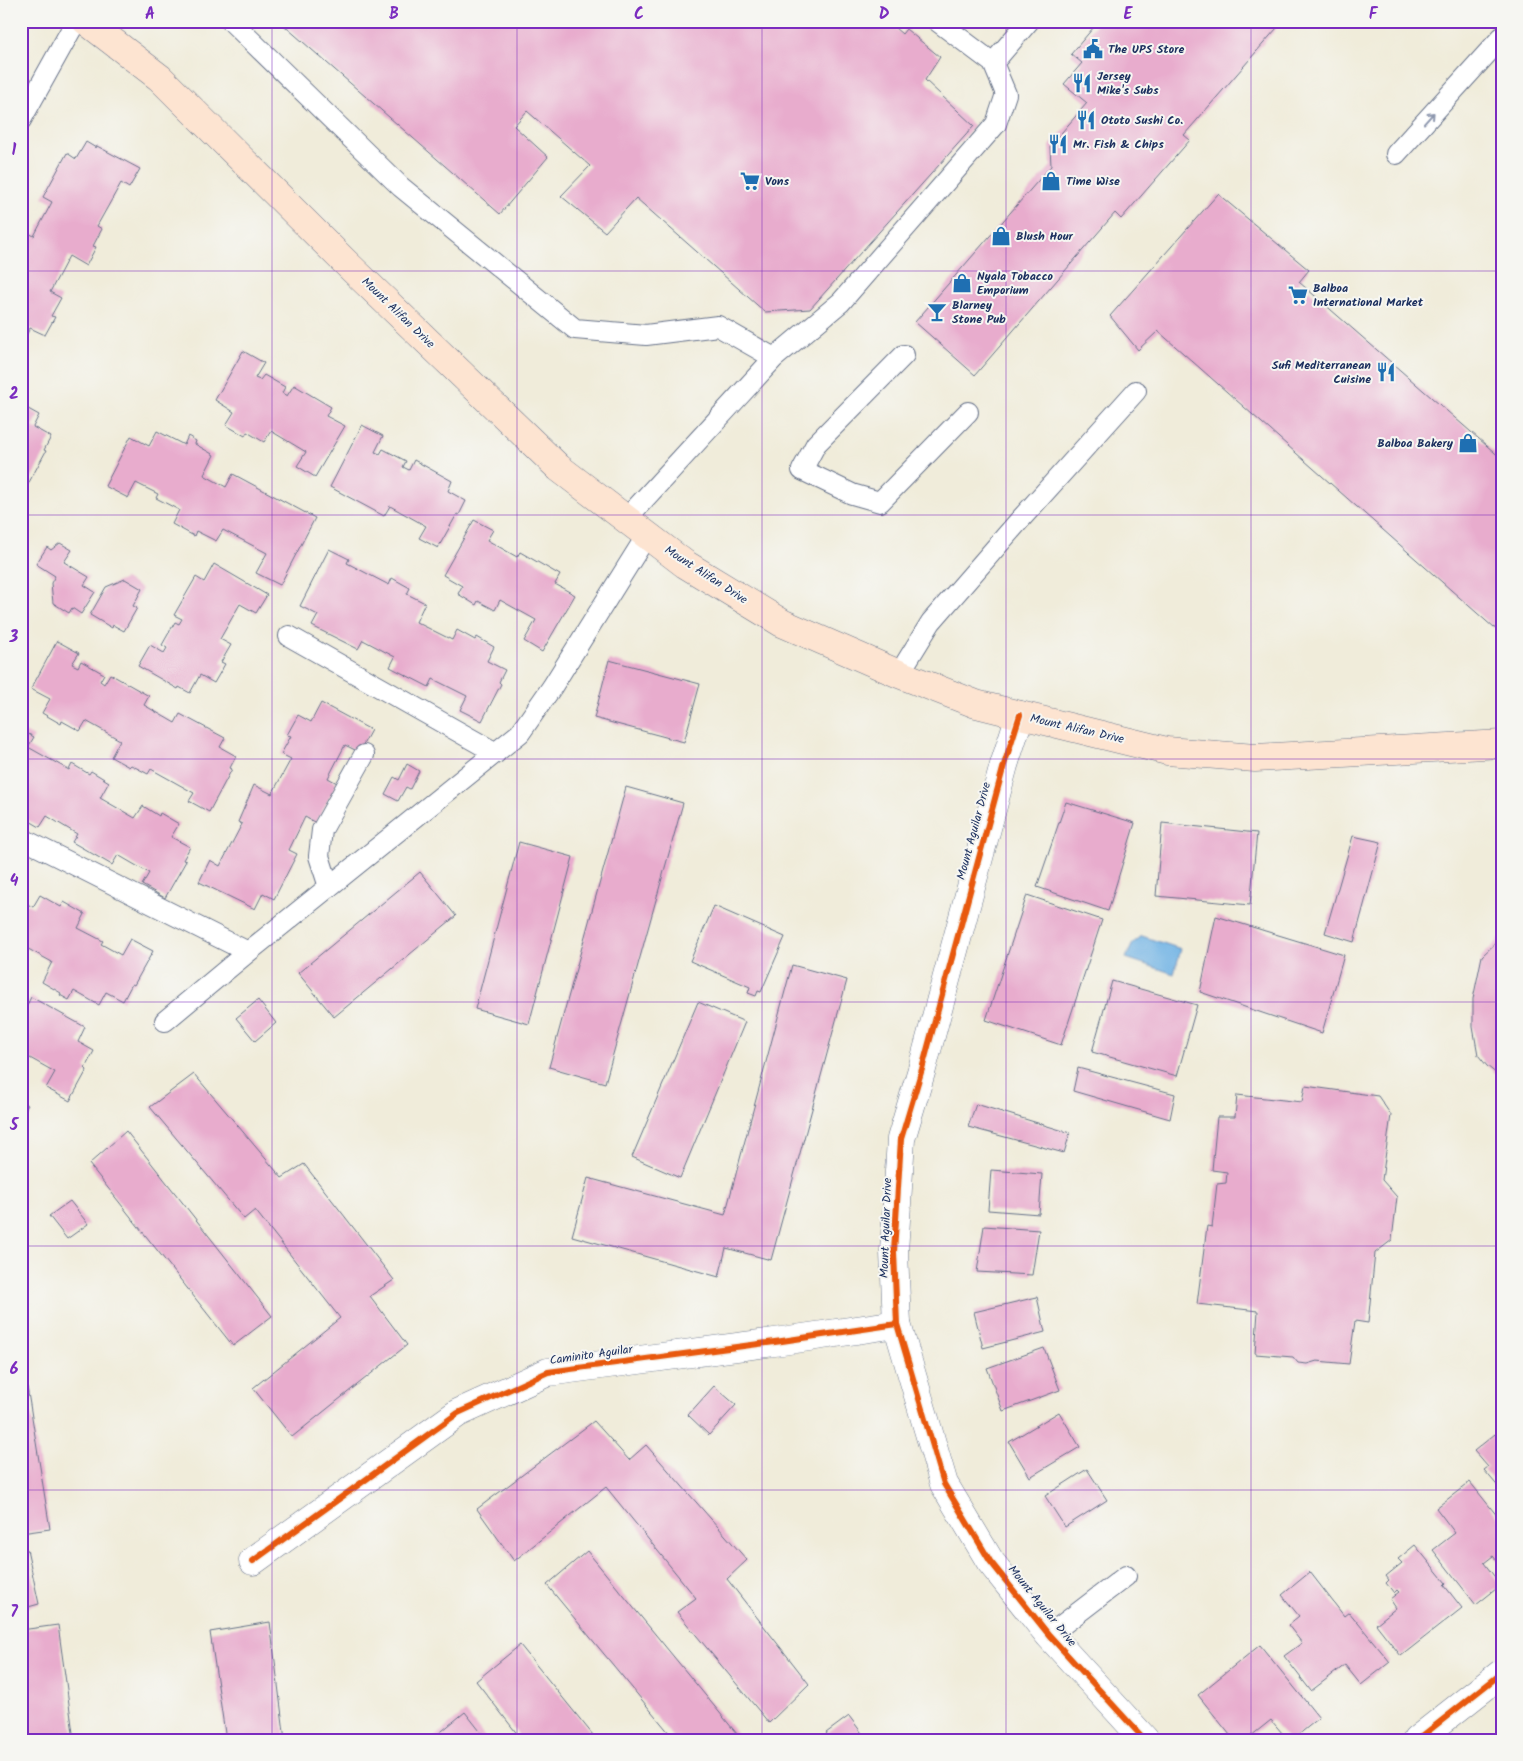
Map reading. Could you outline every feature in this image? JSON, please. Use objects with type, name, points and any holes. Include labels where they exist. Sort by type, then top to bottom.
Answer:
[{"type":"main road","name":"Mount Alifan Drive","points":[[86,21],[160,78],[344,262],[559,468],[685,564],[782,624],[898,674],[976,704],[1167,751],[1255,758],[1502,744]]},
{"type":"street","name":"Mount Aguilar Drive","points":[[1020,715],[1004,765],[922,1069],[901,1139],[894,1252],[897,1324],[944,1484],[990,1561],[1049,1635],[1145,1740]]},
{"type":"street","name":"Caminito Aguilar","points":[[252,1561],[458,1413],[548,1372],[897,1324]]},
{"type":"street","points":[[1417,1740],[1502,1672]]},
{"type":"lane","points":[[21,120],[76,21]]},
{"type":"lane","points":[[232,21],[401,187],[575,330],[646,335],[718,326],[774,358]]},
{"type":"lane","points":[[165,1021],[520,733],[552,687],[637,527],[774,358],[841,302],[996,124],[1006,94],[993,63],[937,21]]},
{"type":"lane","points":[[993,63],[1029,21]]},
{"type":"lane","points":[[1396,154],[1502,37]]},
{"type":"lane","points":[[904,356],[816,444],[802,470],[852,494],[880,502],[968,412]]},
{"type":"lane","points":[[898,674],[931,622],[1136,391]]},
{"type":"lane","points":[[289,636],[496,753]]},
{"type":"lane","points":[[329,887],[319,856],[322,830],[364,754]]},
{"type":"lane","points":[[21,838],[248,952]]},
{"type":"lane","points":[[1049,1635],[1126,1576]]},
{"type":"water","points":[[1142,936],[1181,949],[1174,974],[1126,958],[1133,943]]},
{"type":"building","name":"Vons","points":[[279,21],[887,21],[902,34],[906,29],[940,57],[925,80],[974,126],[810,309],[765,312],[636,198],[605,232],[561,196],[590,166],[527,111],[514,126],[548,157],[500,214]]},
{"type":"building","points":[[1099,21],[1283,21],[1184,135],[1190,140],[1121,219],[1115,213],[975,375],[915,322],[1051,166],[1050,146],[1087,103],[1064,84],[1082,63],[1071,54]]},
{"type":"building","points":[[86,142],[140,169],[129,188],[121,183],[97,226],[102,229],[93,246],[96,247],[86,266],[69,256],[50,292],[61,298],[51,316],[55,317],[45,335],[30,328],[21,345],[21,238],[25,231],[34,236],[52,202],[43,197],[67,153],[76,159]]},
{"type":"building","points":[[1218,194],[1309,270],[1299,282],[1502,459],[1502,628],[1494,628],[1158,331],[1138,350],[1110,316]]},
{"type":"building","points":[[243,351],[264,363],[255,378],[260,380],[264,375],[285,387],[282,393],[287,396],[294,385],[331,407],[326,416],[345,426],[315,477],[297,466],[306,452],[271,431],[264,442],[247,432],[245,436],[226,425],[234,412],[215,400]]},
{"type":"building","points":[[21,405],[39,415],[33,427],[51,437],[44,450],[46,451],[27,486],[21,483]]},
{"type":"building","points":[[362,425],[383,436],[375,452],[380,454],[383,449],[406,461],[403,467],[409,470],[414,460],[452,481],[448,491],[466,501],[438,548],[419,538],[426,526],[390,506],[384,516],[330,487]]},
{"type":"building","points":[[157,431],[184,445],[188,436],[196,441],[195,444],[214,455],[204,475],[226,487],[233,474],[315,518],[280,585],[256,573],[267,553],[223,530],[216,541],[196,531],[194,536],[172,524],[179,510],[156,498],[158,494],[136,483],[128,498],[105,486],[131,436],[149,446]]},
{"type":"building","points":[[21,505],[28,509],[21,521]]},
{"type":"building","points":[[474,520],[493,530],[487,540],[517,557],[520,552],[560,575],[555,584],[575,595],[542,652],[524,641],[536,620],[500,600],[495,610],[478,601],[476,605],[458,594],[462,586],[443,575]]},
{"type":"building","points":[[60,543],[72,550],[64,562],[89,577],[84,585],[95,592],[81,614],[72,608],[69,613],[53,603],[51,583],[55,576],[36,564],[47,547],[51,550]]},
{"type":"building","points":[[329,549],[349,559],[347,563],[389,585],[392,578],[410,588],[407,594],[425,603],[416,622],[452,640],[457,630],[475,640],[477,637],[494,647],[487,661],[505,670],[499,682],[501,684],[482,721],[460,710],[467,696],[433,679],[429,687],[390,667],[395,657],[363,640],[358,649],[312,626],[318,615],[300,606]]},
{"type":"building","points":[[214,564],[267,595],[256,613],[240,604],[220,639],[231,645],[221,662],[225,664],[214,683],[200,675],[190,693],[179,687],[178,689],[138,666],[150,645],[164,653],[167,648],[162,645],[175,622],[179,624],[182,619],[174,615],[196,577],[204,582]]},
{"type":"building","points":[[125,579],[142,589],[133,606],[137,608],[124,631],[113,625],[112,628],[90,615],[106,587]]},
{"type":"building","points":[[57,641],[79,653],[72,664],[78,667],[81,661],[104,674],[100,681],[104,684],[110,674],[149,696],[144,705],[175,723],[180,714],[225,738],[220,747],[236,756],[230,768],[232,769],[209,812],[189,801],[194,793],[151,769],[148,774],[131,765],[129,767],[111,757],[120,740],[86,721],[80,731],[62,721],[61,724],[42,713],[50,699],[31,689]]},
{"type":"building","points":[[609,660],[700,684],[684,742],[594,718]]},
{"type":"building","points":[[321,703],[371,730],[359,752],[345,745],[328,778],[337,783],[316,823],[305,817],[289,850],[297,854],[274,899],[263,893],[255,909],[199,882],[210,860],[220,866],[242,824],[238,822],[254,785],[272,794],[291,759],[281,754],[291,736],[287,735],[298,715],[311,722]]},
{"type":"building","points":[[21,730],[34,737],[28,747],[69,770],[72,764],[89,774],[91,771],[109,782],[100,798],[135,818],[143,806],[159,816],[160,813],[179,824],[171,837],[190,847],[183,860],[186,861],[165,898],[142,885],[149,873],[118,855],[112,865],[72,842],[77,834],[47,816],[40,827],[21,816]]},
{"type":"building","points":[[407,764],[419,771],[410,789],[406,787],[398,801],[385,794],[394,777],[399,780]]},
{"type":"building","points":[[626,787],[683,803],[605,1083],[549,1067]]},
{"type":"building","points":[[1066,802],[1135,823],[1108,911],[1037,887]]},
{"type":"building","points":[[1162,823],[1257,833],[1250,905],[1156,896]]},
{"type":"building","points":[[1353,836],[1381,842],[1354,942],[1325,933]]},
{"type":"building","points":[[519,842],[573,857],[529,1024],[475,1009]]},
{"type":"building","points":[[420,872],[456,916],[334,1017],[298,973]]},
{"type":"building","points":[[40,895],[61,907],[64,902],[85,914],[78,928],[103,941],[101,944],[121,955],[130,939],[153,951],[123,1001],[106,992],[99,1005],[74,991],[69,1000],[42,982],[52,962],[21,945],[21,901],[33,907]]},
{"type":"building","points":[[1027,895],[1102,920],[1061,1045],[986,1020]]},
{"type":"building","points":[[714,906],[785,937],[761,992],[758,991],[756,996],[748,993],[750,987],[690,961]]},
{"type":"building","points":[[1216,916],[1344,955],[1322,1033],[1200,992]]},
{"type":"building","points":[[1502,937],[1502,1078],[1487,1066],[1478,1055],[1473,1027],[1473,999],[1482,956]]},
{"type":"building","points":[[792,965],[847,980],[771,1260],[726,1248],[719,1277],[572,1236],[588,1178],[725,1215]]},
{"type":"building","points":[[1112,981],[1197,1005],[1177,1076],[1092,1052]]},
{"type":"building","points":[[31,997],[85,1027],[78,1042],[94,1051],[85,1068],[87,1070],[70,1101],[46,1088],[55,1072],[21,1053],[21,1009],[24,1011]]},
{"type":"building","points":[[258,1000],[276,1023],[255,1041],[236,1018]]},
{"type":"building","points":[[698,1002],[745,1022],[680,1178],[632,1157]]},
{"type":"building","points":[[1078,1068],[1175,1094],[1170,1119],[1073,1091]]},
{"type":"building","points":[[194,1074],[282,1178],[304,1164],[394,1280],[370,1296],[407,1345],[292,1437],[253,1388],[340,1318],[255,1210],[244,1219],[150,1107]]},
{"type":"building","points":[[1305,1086],[1378,1096],[1391,1115],[1382,1180],[1397,1197],[1392,1240],[1375,1253],[1368,1323],[1355,1321],[1349,1364],[1317,1361],[1307,1364],[1298,1363],[1293,1357],[1255,1354],[1258,1311],[1197,1304],[1207,1226],[1212,1227],[1217,1184],[1226,1183],[1227,1172],[1212,1170],[1217,1117],[1235,1117],[1237,1095],[1302,1102]]},
{"type":"building","points":[[21,1102],[28,1105],[21,1117]]},
{"type":"building","points":[[976,1104],[1070,1133],[1064,1153],[968,1127]]},
{"type":"building","points":[[126,1131],[272,1316],[233,1346],[89,1164]]},
{"type":"building","points":[[991,1170],[1042,1174],[1039,1214],[988,1210]]},
{"type":"building","points":[[70,1201],[88,1224],[67,1239],[49,1216]]},
{"type":"building","points":[[984,1226],[1039,1230],[1032,1275],[977,1272]]},
{"type":"building","points":[[1037,1297],[1045,1332],[983,1348],[974,1312]]},
{"type":"building","points":[[1044,1348],[1060,1390],[1003,1411],[987,1368]]},
{"type":"building","points":[[21,1349],[50,1529],[21,1533]]},
{"type":"building","points":[[714,1386],[736,1405],[709,1435],[688,1415]]},
{"type":"building","points":[[1059,1412],[1080,1447],[1030,1477],[1009,1442]]},
{"type":"building","points":[[594,1421],[629,1460],[646,1445],[747,1560],[727,1579],[809,1684],[769,1723],[677,1612],[696,1598],[606,1487],[514,1561],[477,1509]]},
{"type":"building","points":[[1495,1434],[1497,1437],[1502,1434],[1502,1491],[1484,1470],[1488,1467],[1474,1451]]},
{"type":"building","points":[[1087,1469],[1107,1500],[1065,1527],[1045,1496]]},
{"type":"building","points":[[1470,1482],[1502,1522],[1502,1567],[1493,1556],[1484,1563],[1501,1585],[1476,1605],[1433,1550],[1455,1533],[1436,1508]]},
{"type":"building","points":[[1415,1545],[1446,1583],[1444,1585],[1462,1608],[1401,1656],[1376,1624],[1396,1608],[1390,1599],[1399,1592],[1397,1590],[1394,1593],[1386,1583],[1389,1580],[1386,1576],[1402,1563],[1398,1559]]},
{"type":"building","points":[[21,1549],[27,1549],[39,1604],[21,1609]]},
{"type":"building","points":[[587,1551],[742,1740],[675,1740],[547,1585]]},
{"type":"building","points":[[1310,1572],[1344,1616],[1349,1612],[1390,1662],[1361,1685],[1345,1665],[1311,1691],[1284,1656],[1302,1643],[1288,1625],[1299,1616],[1282,1595]]},
{"type":"building","points":[[270,1622],[285,1740],[226,1740],[210,1632]]},
{"type":"building","points":[[58,1625],[74,1740],[21,1740],[21,1630]]},
{"type":"building","points":[[520,1645],[597,1740],[522,1740],[476,1681]]},
{"type":"building","points":[[1260,1645],[1319,1718],[1292,1740],[1288,1740],[1271,1720],[1246,1740],[1234,1740],[1198,1695]]},
{"type":"building","points":[[465,1712],[487,1740],[431,1740]]},
{"type":"building","points":[[849,1716],[864,1736],[860,1740],[831,1740],[826,1733]]},
{"type":"cycle path","points":[[1020,715],[1004,765],[922,1069],[901,1139],[894,1252],[897,1324],[944,1484],[990,1561],[1049,1635],[1145,1740]]},
{"type":"cycle path","points":[[253,1561],[458,1413],[548,1372],[897,1324]]},
{"type":"cycle path","points":[[1417,1740],[1502,1673]]},
{"type":"place","name":"The UPS Store","points":[[1093,49]]},
{"type":"place","name":"Jersey Mike's Subs","points":[[1082,83]]},
{"type":"place","name":"Ototo Sushi Co.","points":[[1086,120]]},
{"type":"place","name":"Mr. Fish & Chips","points":[[1058,144]]},
{"type":"place","name":"Vons","points":[[750,181]]},
{"type":"place","name":"Time Wise","points":[[1051,181]]},
{"type":"place","name":"Blush Hour","points":[[1001,236]]},
{"type":"place","name":"Nyala Tobacco Emporium","points":[[962,283]]},
{"type":"place","name":"Balboa International Market","points":[[1298,295]]},
{"type":"place","name":"Blarney Stone Pub","points":[[937,312]]},
{"type":"place","name":"Sufi Mediterranean Cuisine","points":[[1386,372]]},
{"type":"place","name":"Balboa Bakery","points":[[1468,443]]}]
